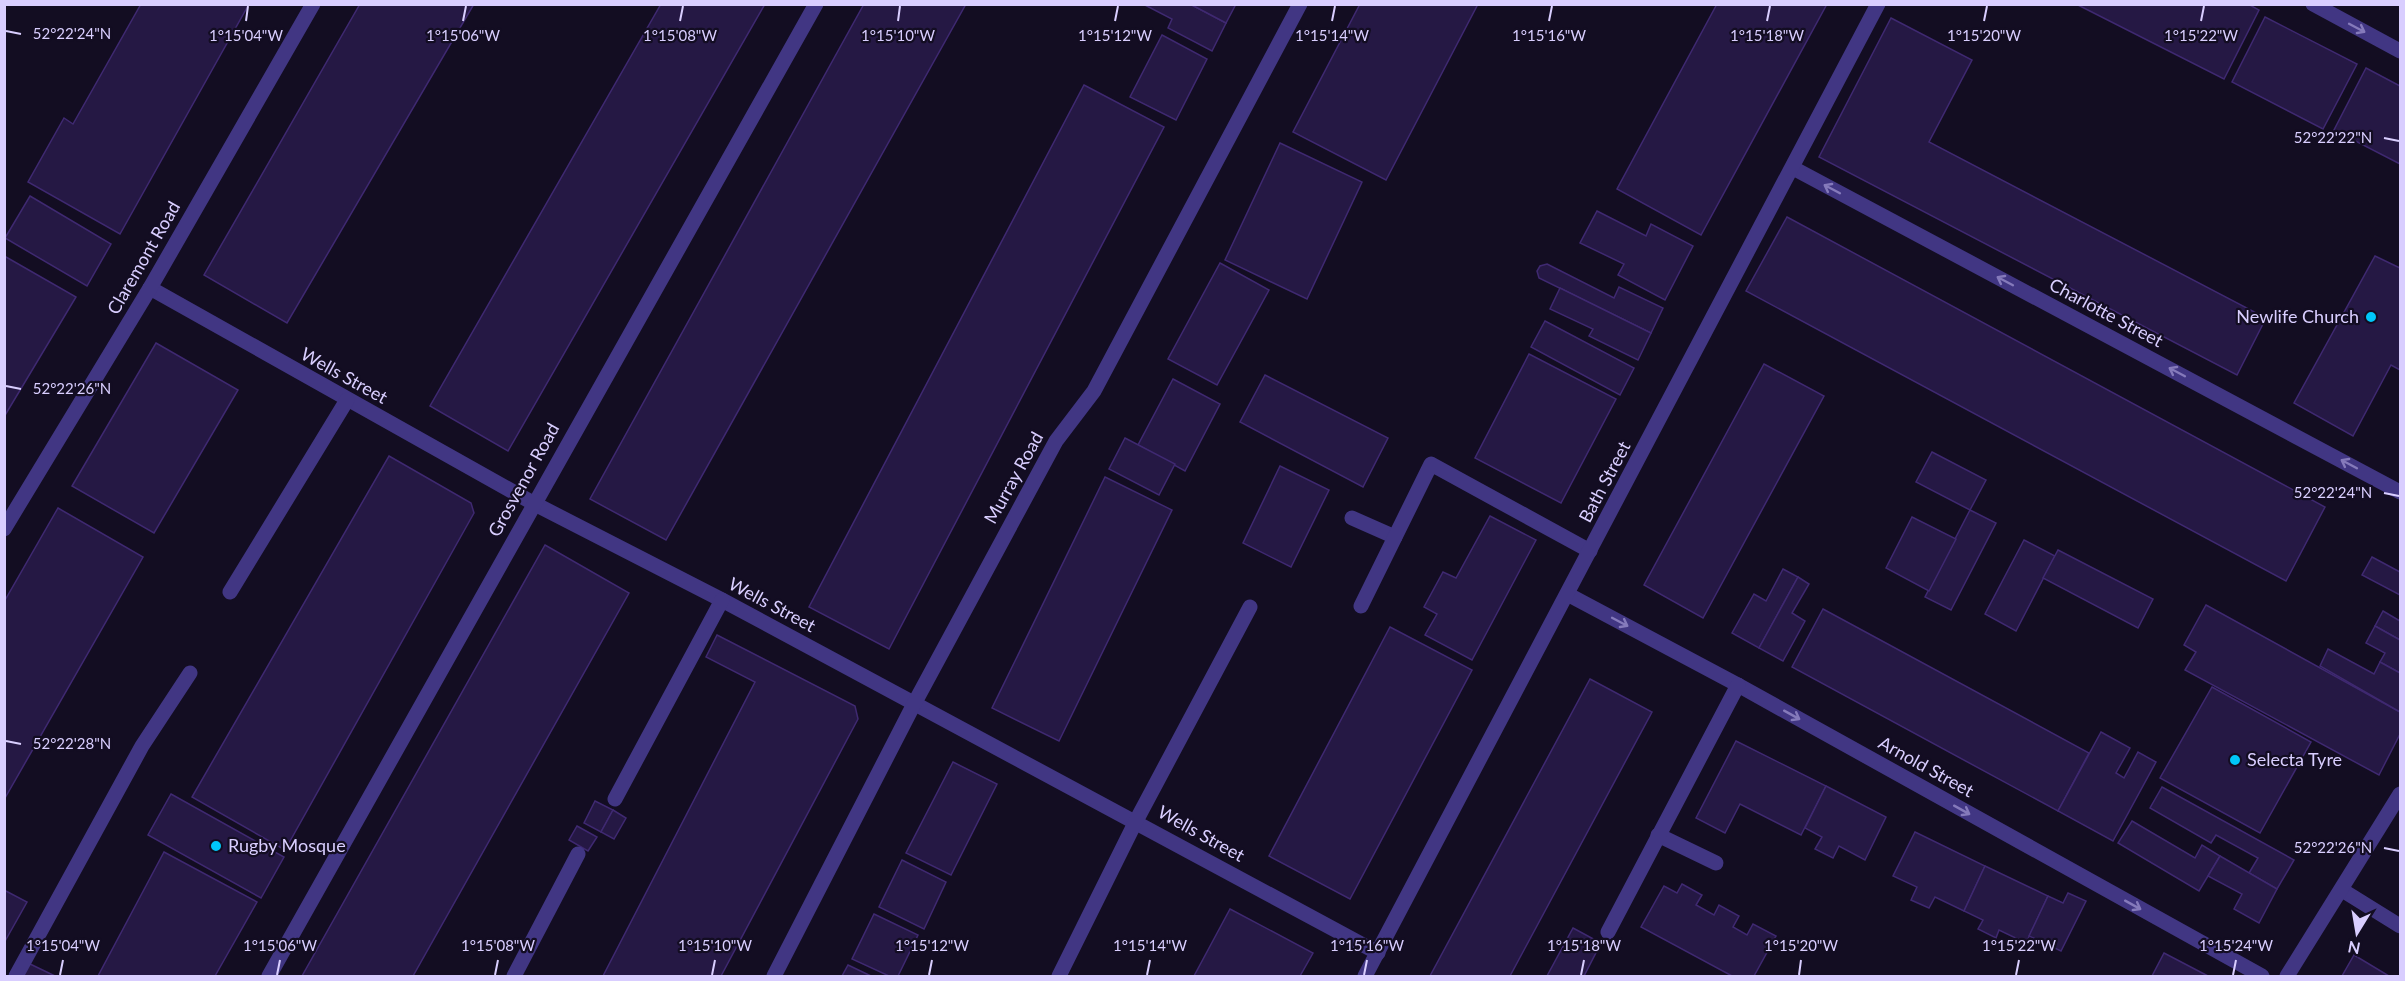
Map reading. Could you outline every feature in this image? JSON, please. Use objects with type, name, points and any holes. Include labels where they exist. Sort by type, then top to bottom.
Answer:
[{"type":"street","name":"Claremont Road","points":[[4,529],[150,288],[313,4]]},
{"type":"street","name":"Grosvenor Road","points":[[269,976],[533,503],[816,4]]},
{"type":"street","name":"Murray Road","points":[[774,976],[914,704],[1056,441],[1094,391],[1299,4]]},
{"type":"street","name":"Bath Street","points":[[1365,976],[1569,595],[1590,550],[1878,4]]},
{"type":"street","points":[[2313,4],[2400,51]]},
{"type":"street","name":"Charlotte Street","points":[[1793,168],[2400,492]]},
{"type":"street","name":"Wells Street","points":[[150,288],[533,503],[722,600],[1136,821],[1377,953]]},
{"type":"street","points":[[230,592],[347,400]]},
{"type":"street","points":[[1361,606],[1431,464],[1590,550]]},
{"type":"street","points":[[1352,518],[1395,537]]},
{"type":"street","name":"Arnold Street","points":[[1569,595],[1738,685],[2262,976]]},
{"type":"street","points":[[615,799],[722,600]]},
{"type":"street","points":[[1059,976],[1136,821],[1250,607]]},
{"type":"street","points":[[16,976],[142,746],[190,673]]},
{"type":"street","points":[[1608,932],[1738,685]]},
{"type":"street","points":[[2287,976],[2400,794]]},
{"type":"street","points":[[1658,836],[1716,863]]},
{"type":"street","points":[[514,976],[578,854]]},
{"type":"street","points":[[2342,890],[2400,926]]},
{"type":"building","points":[[141,4],[249,4],[120,234],[28,182],[64,118],[73,124]]},
{"type":"building","points":[[360,4],[474,4],[287,323],[204,275]]},
{"type":"building","points":[[661,4],[765,4],[508,451],[430,406]]},
{"type":"building","points":[[864,4],[966,4],[666,540],[590,499]]},
{"type":"building","points":[[1143,4],[1190,4],[1226,23],[1212,51],[1168,28],[1172,19]]},
{"type":"building","points":[[1190,4],[1236,4],[1226,23]]},
{"type":"building","points":[[1360,4],[1478,4],[1386,180],[1293,132]]},
{"type":"building","points":[[1717,4],[1827,4],[1701,235],[1617,189]]},
{"type":"building","points":[[2076,4],[2248,4],[2259,10],[2224,79]]},
{"type":"building","points":[[2265,17],[2357,64],[2323,129],[2232,82]]},
{"type":"building","points":[[1891,18],[1972,60],[1929,142],[2266,318],[2237,375],[1819,157]]},
{"type":"building","points":[[1162,35],[1207,59],[1176,120],[1130,97]]},
{"type":"building","points":[[2366,68],[2400,86],[2400,164],[2334,130]]},
{"type":"building","points":[[1084,85],[1164,127],[889,649],[809,607]]},
{"type":"building","points":[[1280,143],[1362,182],[1307,299],[1225,260]]},
{"type":"building","points":[[30,196],[111,244],[87,286],[5,238]]},
{"type":"building","points":[[1597,211],[1646,236],[1651,224],[1693,246],[1665,300],[1618,275],[1624,264],[1580,243]]},
{"type":"building","points":[[1787,217],[2325,507],[2286,581],[1746,291]]},
{"type":"building","name":"Newlife Church","points":[[2375,256],[2400,268],[2400,370],[2391,365],[2353,436],[2294,403]]},
{"type":"building","points":[[6,257],[76,297],[4,417],[4,259]]},
{"type":"building","points":[[1220,263],[1269,290],[1217,385],[1168,359]]},
{"type":"building","points":[[1547,264],[1614,298],[1619,287],[1663,308],[1651,333],[1539,278],[1537,271],[1540,266]]},
{"type":"building","points":[[1560,288],[1651,333],[1638,360],[1589,336],[1593,329],[1550,309]]},
{"type":"building","points":[[1545,321],[1634,368],[1620,395],[1531,347]]},
{"type":"building","points":[[156,343],[238,390],[154,533],[72,486]]},
{"type":"building","points":[[1529,354],[1616,399],[1561,503],[1475,458]]},
{"type":"building","points":[[1764,364],[1824,396],[1703,618],[1644,585]]},
{"type":"building","points":[[1265,375],[1388,438],[1363,487],[1240,422]]},
{"type":"building","points":[[1173,379],[1220,404],[1185,471],[1138,445]]},
{"type":"building","points":[[1125,438],[1175,464],[1159,495],[1109,469]]},
{"type":"building","points":[[1932,452],[1986,480],[1970,510],[1916,482]]},
{"type":"building","points":[[389,456],[471,503],[474,513],[285,850],[192,797]]},
{"type":"building","points":[[1280,466],[1329,490],[1291,567],[1243,543]]},
{"type":"building","points":[[1105,477],[1172,510],[1059,741],[992,708]]},
{"type":"building","points":[[58,508],[143,557],[5,798],[4,602]]},
{"type":"building","points":[[1970,510],[1996,523],[1951,610],[1925,597]]},
{"type":"building","points":[[1490,516],[1536,540],[1472,660],[1425,635],[1437,614],[1424,607],[1443,572],[1456,578]]},
{"type":"building","points":[[1912,517],[1956,539],[1929,591],[1886,568]]},
{"type":"building","points":[[2024,540],[2055,556],[2016,631],[1985,614]]},
{"type":"building","points":[[545,545],[629,593],[413,976],[302,976]]},
{"type":"building","points":[[2058,550],[2153,599],[2138,628],[2043,578]]},
{"type":"building","points":[[2372,557],[2400,572],[2400,595],[2362,575]]},
{"type":"building","points":[[1783,569],[1798,577],[1759,648],[1732,633],[1754,594],[1766,601]]},
{"type":"building","points":[[1798,577],[1809,584],[1792,613],[1805,621],[1783,661],[1759,648]]},
{"type":"building","points":[[2206,605],[2400,712],[2400,734],[2379,775],[2185,670],[2196,652],[2184,645]]},
{"type":"building","points":[[1823,609],[2089,753],[2058,811],[1792,667]]},
{"type":"building","points":[[2383,611],[2400,621],[2400,640],[2375,626]]},
{"type":"building","points":[[2375,626],[2400,640],[2400,673],[2380,662],[2385,653],[2366,643]]},
{"type":"building","points":[[1390,627],[1472,670],[1350,899],[1269,856]]},
{"type":"building","points":[[717,635],[855,706],[858,719],[721,976],[603,976],[755,682],[706,657]]},
{"type":"building","points":[[2328,649],[2374,674],[2380,662],[2400,673],[2400,712],[2320,666]]},
{"type":"building","points":[[1590,679],[1652,712],[1510,976],[1430,976]]},
{"type":"building","name":"Selecta Tyre","points":[[2212,687],[2311,742],[2260,833],[2160,778]]},
{"type":"building","points":[[2101,732],[2130,748],[2116,773],[2124,778],[2138,752],[2156,762],[2113,841],[2058,811]]},
{"type":"building","points":[[1736,741],[1826,786],[1801,835],[1740,804],[1725,833],[1696,818]]},
{"type":"building","points":[[953,762],[997,784],[951,875],[906,853]]},
{"type":"building","points":[[1826,786],[1886,817],[1865,860],[1839,846],[1833,858],[1815,849],[1822,837],[1805,828]]},
{"type":"building","points":[[2162,787],[2294,860],[2277,889],[2249,873],[2258,858],[2216,835],[2211,843],[2150,808]]},
{"type":"building","name":"Rugby Mosque","points":[[171,794],[284,857],[261,898],[148,835]]},
{"type":"building","points":[[595,801],[613,810],[601,832],[584,823]]},
{"type":"building","points":[[613,810],[626,818],[614,839],[601,832]]},
{"type":"building","points":[[2132,821],[2195,858],[2202,845],[2220,856],[2199,891],[2118,843]]},
{"type":"building","points":[[577,826],[597,837],[588,851],[569,840]]},
{"type":"building","points":[[1915,832],[1985,866],[1964,911],[1935,897],[1929,908],[1911,900],[1917,887],[1893,876]]},
{"type":"building","points":[[164,852],[257,902],[215,976],[98,976]]},
{"type":"building","points":[[2220,856],[2277,889],[2259,923],[2234,909],[2242,894],[2208,876]]},
{"type":"building","points":[[902,860],[946,882],[924,929],[879,907]]},
{"type":"building","points":[[1985,866],[2048,896],[2026,943],[1999,930],[1996,938],[1978,929],[1983,920],[1964,911]]},
{"type":"building","points":[[1682,884],[1702,895],[1696,905],[1714,915],[1719,905],[1739,916],[1733,927],[1747,935],[1753,924],[1776,936],[1754,976],[1732,976],[1641,927],[1664,886],[1677,893]]},
{"type":"building","points":[[4,890],[27,902],[4,943]]},
{"type":"building","points":[[2068,893],[2086,901],[2061,951],[2029,936],[2048,896],[2063,903]]},
{"type":"building","points":[[1230,909],[1313,953],[1300,976],[1194,976]]},
{"type":"building","points":[[874,914],[918,935],[898,976],[889,976],[852,959]]},
{"type":"building","points":[[1573,928],[1601,943],[1584,976],[1547,976]]},
{"type":"building","points":[[2164,953],[2208,976],[2152,976]]},
{"type":"building","points":[[2354,955],[2389,976],[2342,976]]},
{"type":"building","points":[[28,963],[55,976],[21,976]]},
{"type":"building","points":[[848,965],[871,976],[842,976]]},
{"type":"place","name":"Newlife Church","points":[[2371,317]]},
{"type":"place","name":"Selecta Tyre","points":[[2235,760]]},
{"type":"place","name":"Rugby Mosque","points":[[216,846]]}]
